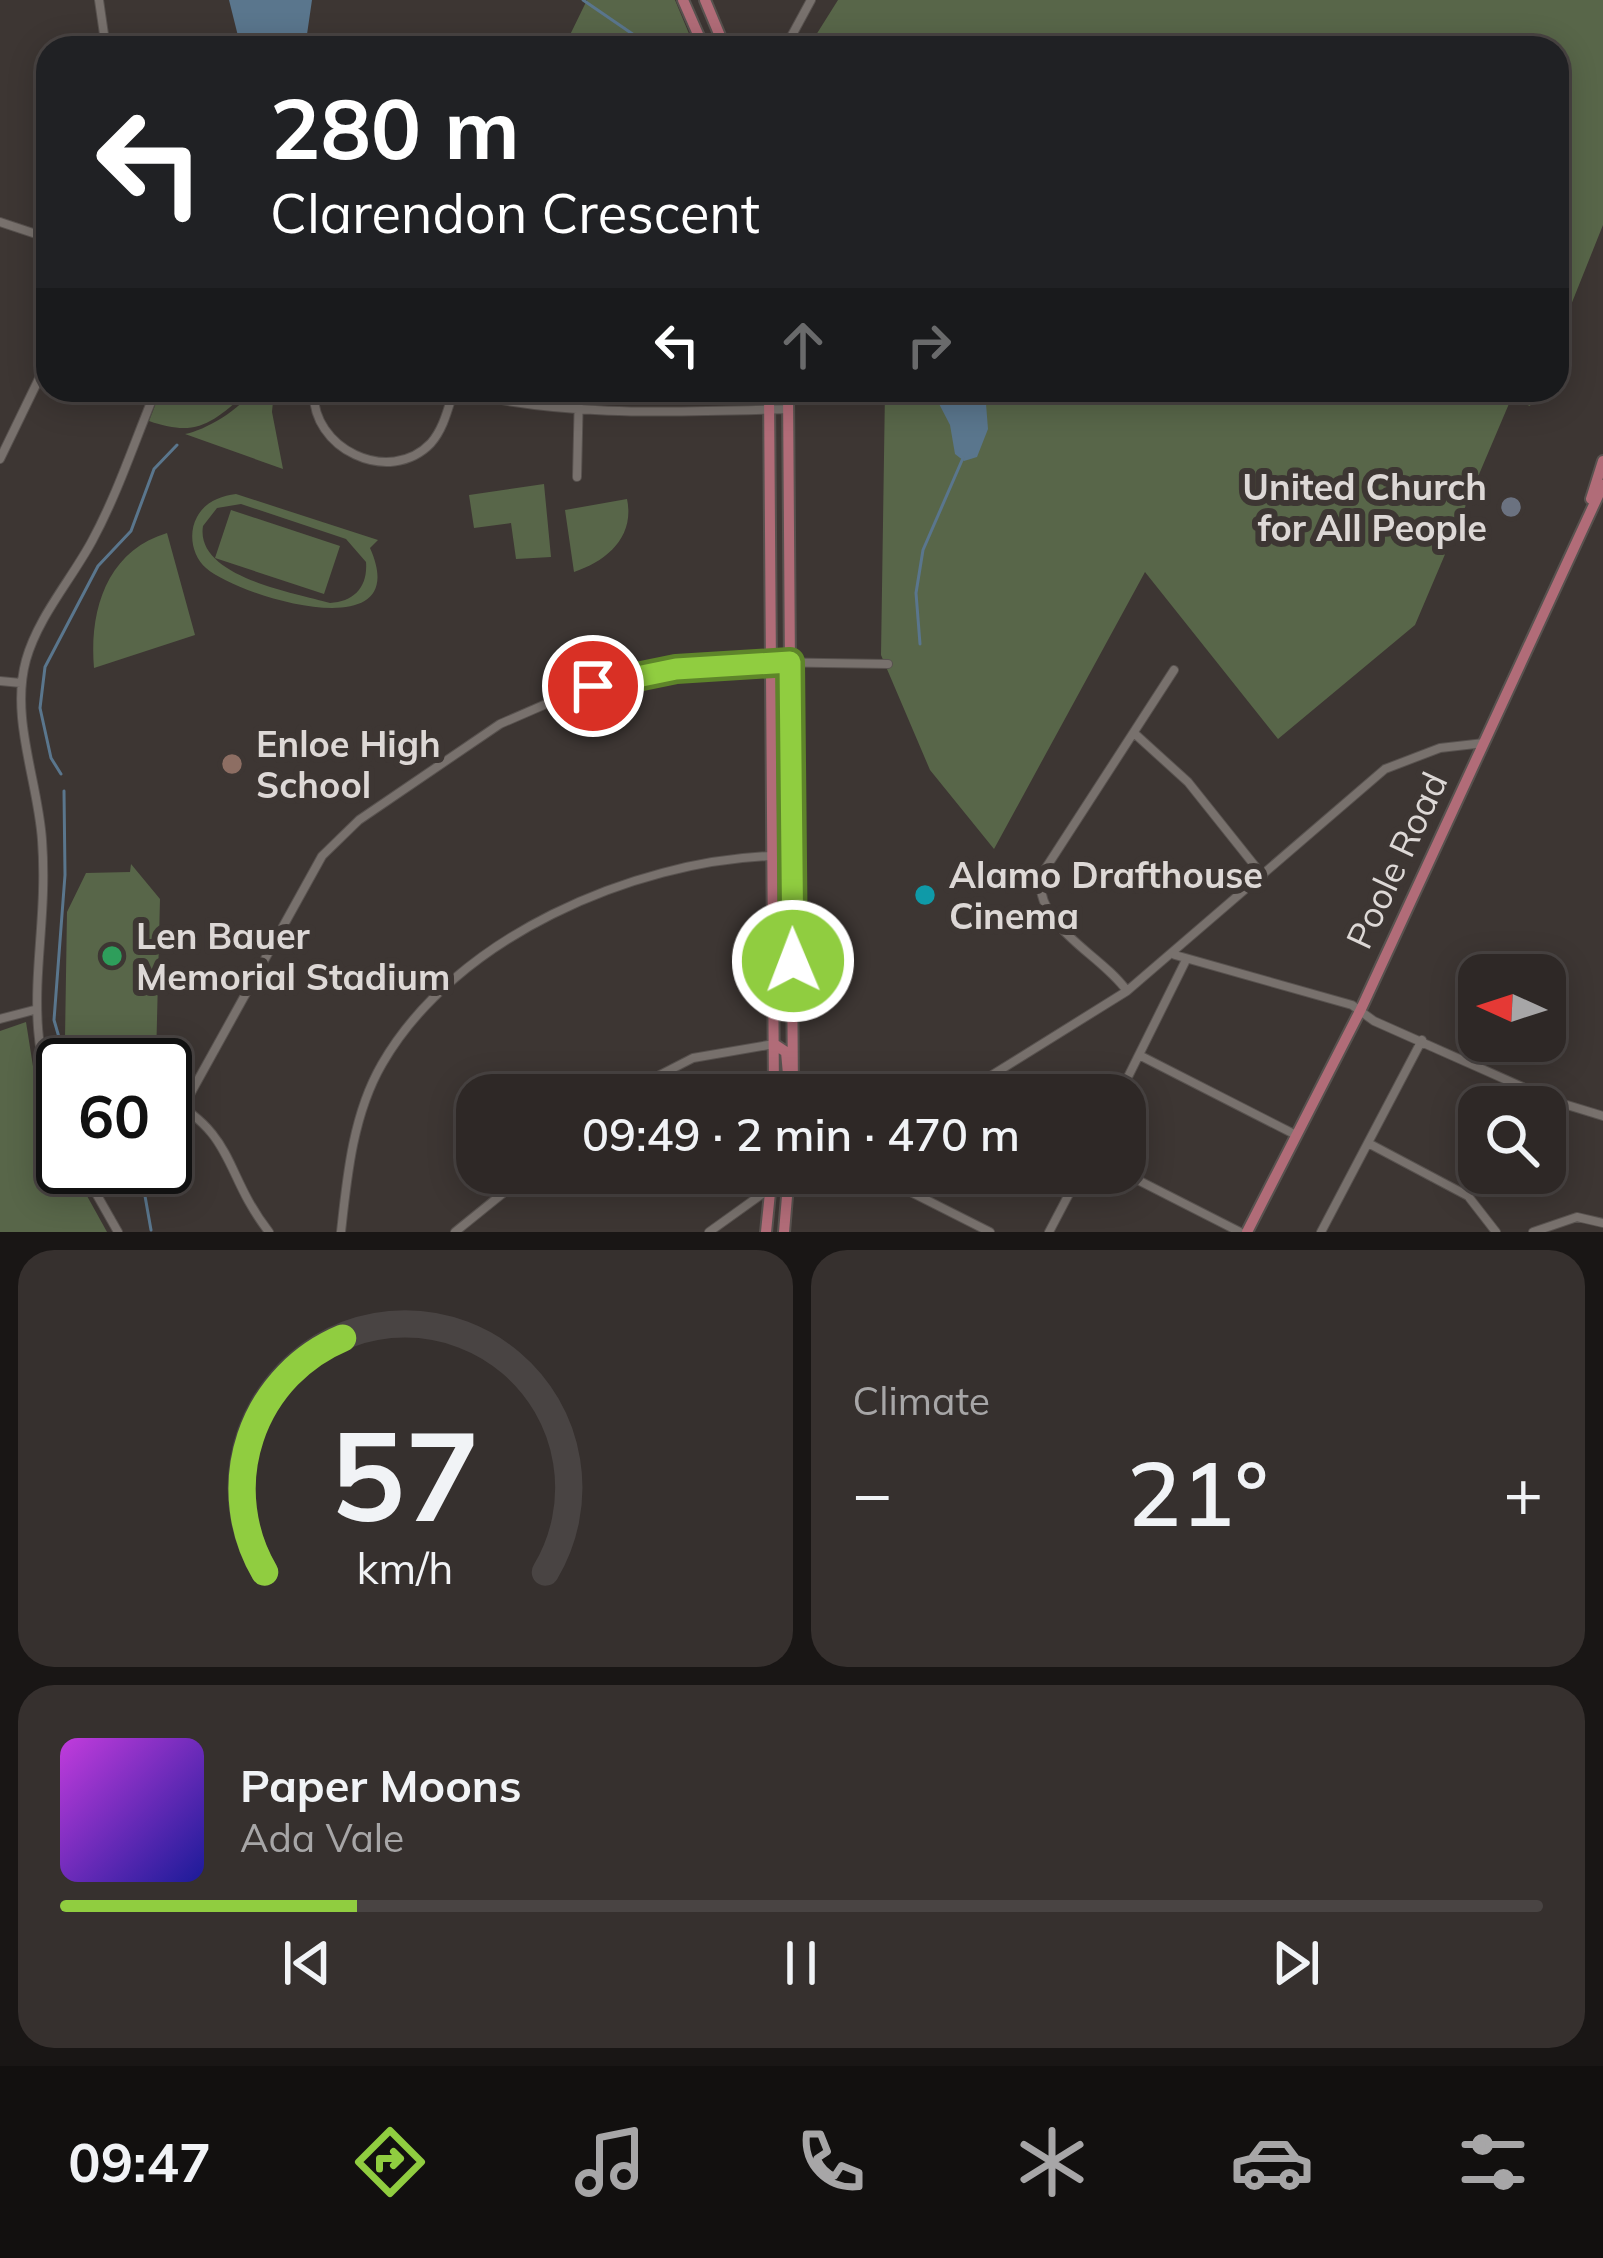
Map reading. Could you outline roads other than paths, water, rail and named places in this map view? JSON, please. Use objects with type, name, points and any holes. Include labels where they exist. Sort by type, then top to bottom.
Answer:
[{"type":"main road","points":[[683,0],[699,36]]},
{"type":"main road","points":[[705,0],[720,36]]},
{"type":"main road","points":[[769,402],[774,1074]]},
{"type":"main road","points":[[789,402],[793,1074]]},
{"type":"main road","name":"Poole Road","points":[[1589,508],[1603,461]]},
{"type":"main road","name":"Poole Road","points":[[1243,1232],[1361,1009],[1603,485]]},
{"type":"main road","points":[[771,780],[780,841],[791,851]]},
{"type":"main road","points":[[772,856],[784,866],[792,917]]},
{"type":"main road","points":[[774,958],[782,1032],[794,1041]]},
{"type":"main road","points":[[774,1044],[785,1052],[789,1074]]},
{"type":"main road","points":[[766,1232],[771,1194]]},
{"type":"main road","points":[[784,1232],[788,1194]]},
{"type":"street","points":[[99,0],[104,36]]},
{"type":"street","points":[[792,36],[811,0]]},
{"type":"street","points":[[0,222],[36,234]]},
{"type":"street","points":[[0,459],[36,385]]},
{"type":"street","points":[[39,1038],[34,1010],[43,849],[22,683],[34,638],[99,526],[151,402]]},
{"type":"street","points":[[314,402],[315,415],[330,440],[348,452],[383,460],[414,455],[430,443],[449,402]]},
{"type":"street","points":[[521,402],[789,409]]},
{"type":"street","points":[[577,477],[579,402]]},
{"type":"street","points":[[192,1091],[311,874],[359,820],[533,706],[646,674],[771,662],[888,664]]},
{"type":"street","points":[[1127,991],[1050,916],[1040,894],[1048,863],[1174,670]]},
{"type":"street","points":[[0,681],[22,683]]},
{"type":"street","points":[[1133,734],[1200,794],[1263,876]]},
{"type":"street","points":[[996,1074],[1127,991],[1385,770],[1440,748],[1484,742]]},
{"type":"street","points":[[341,1232],[354,1138],[381,1064],[451,986],[539,921],[610,886],[688,864],[772,856]]},
{"type":"street","points":[[1174,954],[1185,962],[1361,1009],[1374,1021],[1554,1101],[1603,1116]]},
{"type":"street","points":[[1130,1074],[1185,962]]},
{"type":"street","points":[[0,1019],[34,1010]]},
{"type":"street","points":[[1321,1232],[1422,1040]]},
{"type":"street","points":[[662,1074],[693,1058],[774,1044]]},
{"type":"street","points":[[1139,1055],[1296,1135]]},
{"type":"street","points":[[192,1114],[218,1136],[237,1183],[269,1232]]},
{"type":"street","points":[[1368,1143],[1468,1196],[1496,1232]]},
{"type":"street","points":[[1146,1184],[1243,1232]]},
{"type":"street","points":[[96,1194],[118,1232]]},
{"type":"street","points":[[455,1232],[502,1194]]},
{"type":"street","points":[[709,1232],[765,1194]]},
{"type":"street","points":[[915,1194],[990,1232]]},
{"type":"street","points":[[1049,1232],[1068,1194]]},
{"type":"street","points":[[1533,1232],[1577,1217],[1603,1223]]},
{"type":"water","points":[[229,0],[312,0],[307,36],[238,36]]},
{"type":"water","points":[[938,402],[986,402],[988,429],[977,457],[964,461],[955,454],[950,425]]},
{"type":"waterway","points":[[583,0],[636,36]]},
{"type":"waterway","points":[[61,774],[51,758],[40,708],[45,667],[98,566],[131,531],[154,469],[177,445]]},
{"type":"waterway","points":[[920,644],[916,593],[923,550],[963,458]]},
{"type":"waterway","points":[[59,1038],[54,1020],[65,875],[64,791]]},
{"type":"waterway","points":[[144,1194],[151,1230]]},
{"type":"place","name":"United Church for All People","points":[[1511,507]]},
{"type":"place","name":"Enloe High School","points":[[232,764]]},
{"type":"place","name":"Alamo Drafthouse Cinema","points":[[925,895]]},
{"type":"place","name":"Len Bauer Memorial Stadium","points":[[112,956]]}]
